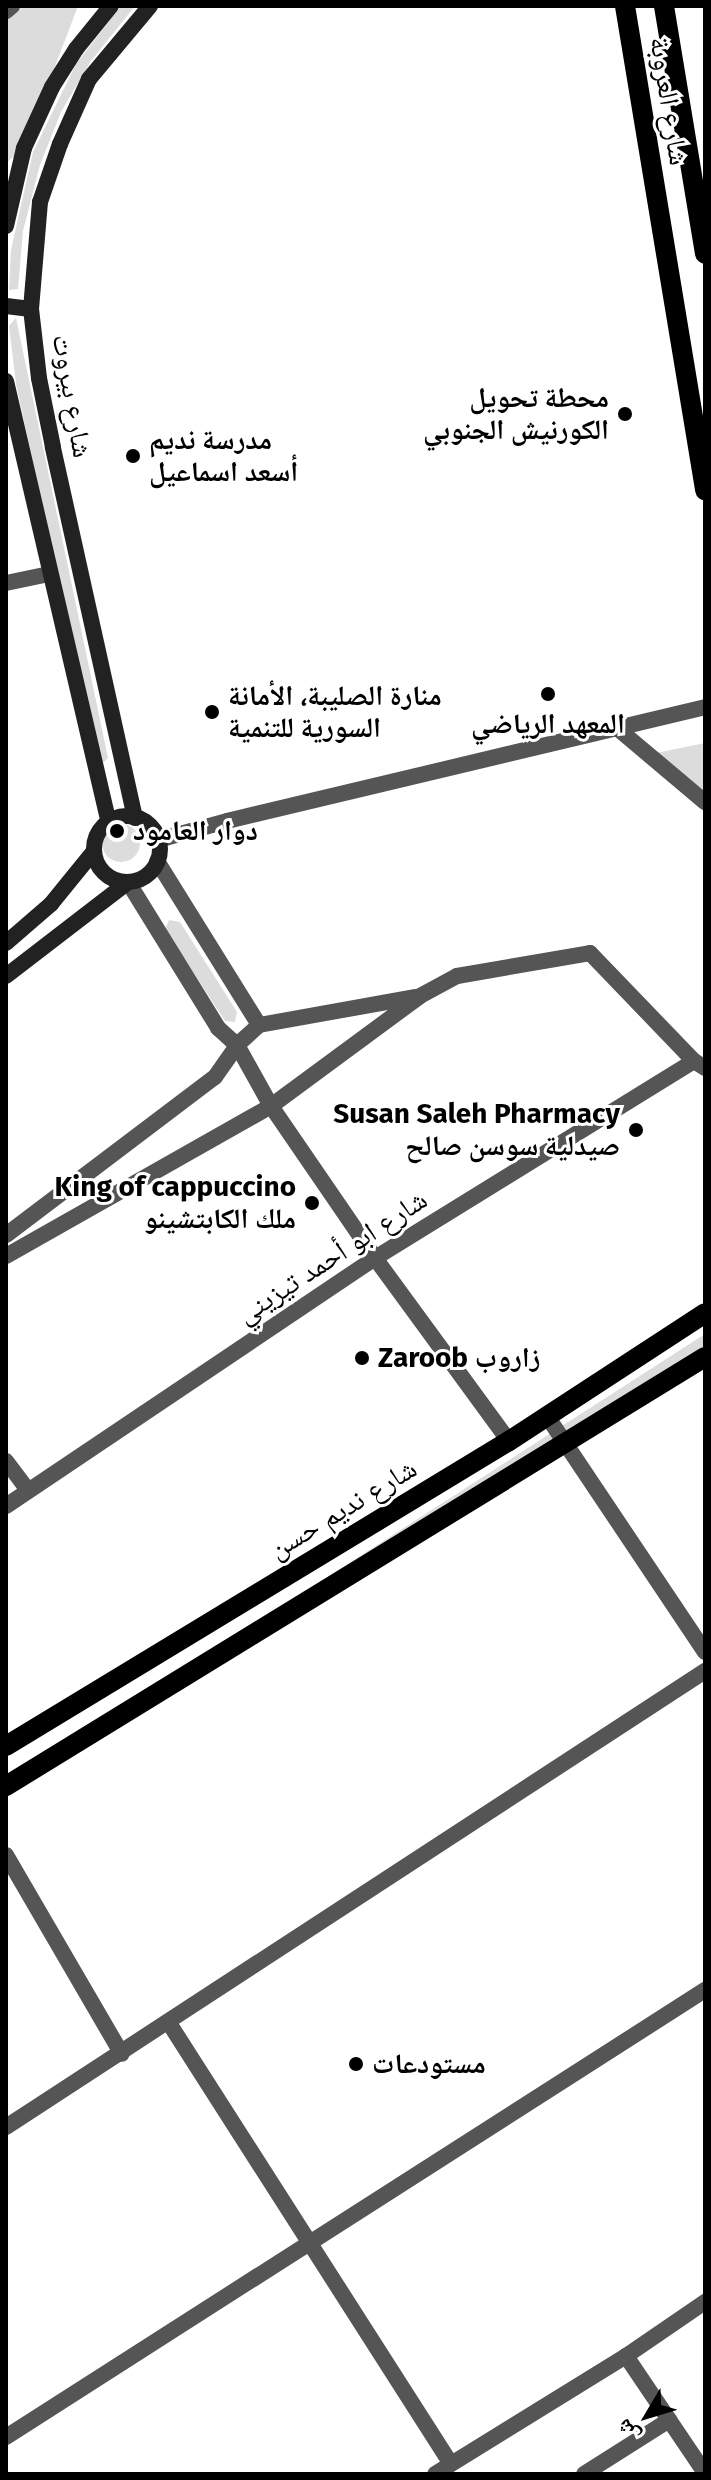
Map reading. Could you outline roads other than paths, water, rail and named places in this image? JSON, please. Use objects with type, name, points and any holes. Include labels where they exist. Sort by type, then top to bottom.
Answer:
[{"type":"main road","points":[[6,226],[24,148],[52,87],[76,49],[111,6]]},
{"type":"main road","name":"شارع بيروت","points":[[135,818],[53,447],[39,378],[31,309],[40,202],[60,144],[89,79],[150,6]]},
{"type":"main road","name":"شارع العروبة","points":[[625,6],[705,490]]},
{"type":"main road","name":"شارع العروبة","points":[[664,6],[705,254]]},
{"type":"main road","points":[[6,306],[31,309]]},
{"type":"main road","name":"شارع بيروت","points":[[6,381],[109,822]]},
{"type":"main road","points":[[6,976],[128,882],[146,876],[157,861],[158,840],[150,826],[135,818],[109,822],[97,834],[94,851],[96,861],[109,877],[128,882]]},
{"type":"main road","points":[[6,943],[51,904],[94,851]]},
{"type":"main road","name":"شارع نديم حسن","points":[[6,1746],[509,1441],[705,1313]]},
{"type":"main road","points":[[7,1782],[568,1444],[705,1357]]},
{"type":"street","points":[[6,11],[12,6]]},
{"type":"street","points":[[6,583],[49,574]]},
{"type":"street","points":[[158,840],[705,707]]},
{"type":"street","points":[[617,728],[705,802]]},
{"type":"street","points":[[157,861],[259,1025]]},
{"type":"street","points":[[128,882],[218,1028],[237,1045],[271,1106],[375,1258],[509,1441]]},
{"type":"street","points":[[6,1256],[271,1106],[420,996],[457,976],[590,953],[699,1064]]},
{"type":"street","points":[[6,1235],[215,1077],[237,1045],[259,1025],[420,996]]},
{"type":"street","name":"شارع ابو أحمد تيزيني","points":[[6,1506],[375,1258],[699,1064]]},
{"type":"street","points":[[547,1416],[705,1652]]},
{"type":"street","points":[[6,1461],[28,1490]]},
{"type":"street","points":[[6,2127],[705,1671]]},
{"type":"street","points":[[6,1855],[122,2054]]},
{"type":"street","points":[[6,2437],[705,1990]]},
{"type":"street","points":[[169,2023],[451,2464]]},
{"type":"street","points":[[435,2474],[626,2356],[705,2302]]},
{"type":"street","points":[[626,2356],[705,2473]]},
{"type":"street","points":[[584,2474],[669,2420]]},
{"type":"place","name":"محطة تحويل الكورنيش الجنوبي","points":[[625,414]]},
{"type":"place","name":"مدرسة نديم أسعد اسماعيل","points":[[133,456]]},
{"type":"place","name":"المعهد الرياضي","points":[[548,694]]},
{"type":"place","name":"منارة الصليبة، الأمانة السورية للتنمية","points":[[212,712]]},
{"type":"place","name":"دوار العامود","points":[[117,831]]},
{"type":"place","name":"Susan Saleh Pharmacy صيدلية سوسن صالح","points":[[636,1130]]},
{"type":"place","name":"King of cappuccino ملك الكابتشينو","points":[[312,1203]]},
{"type":"place","name":"Zaroob زاروب","points":[[362,1358]]},
{"type":"place","name":"مستودعات","points":[[356,2064]]}]
